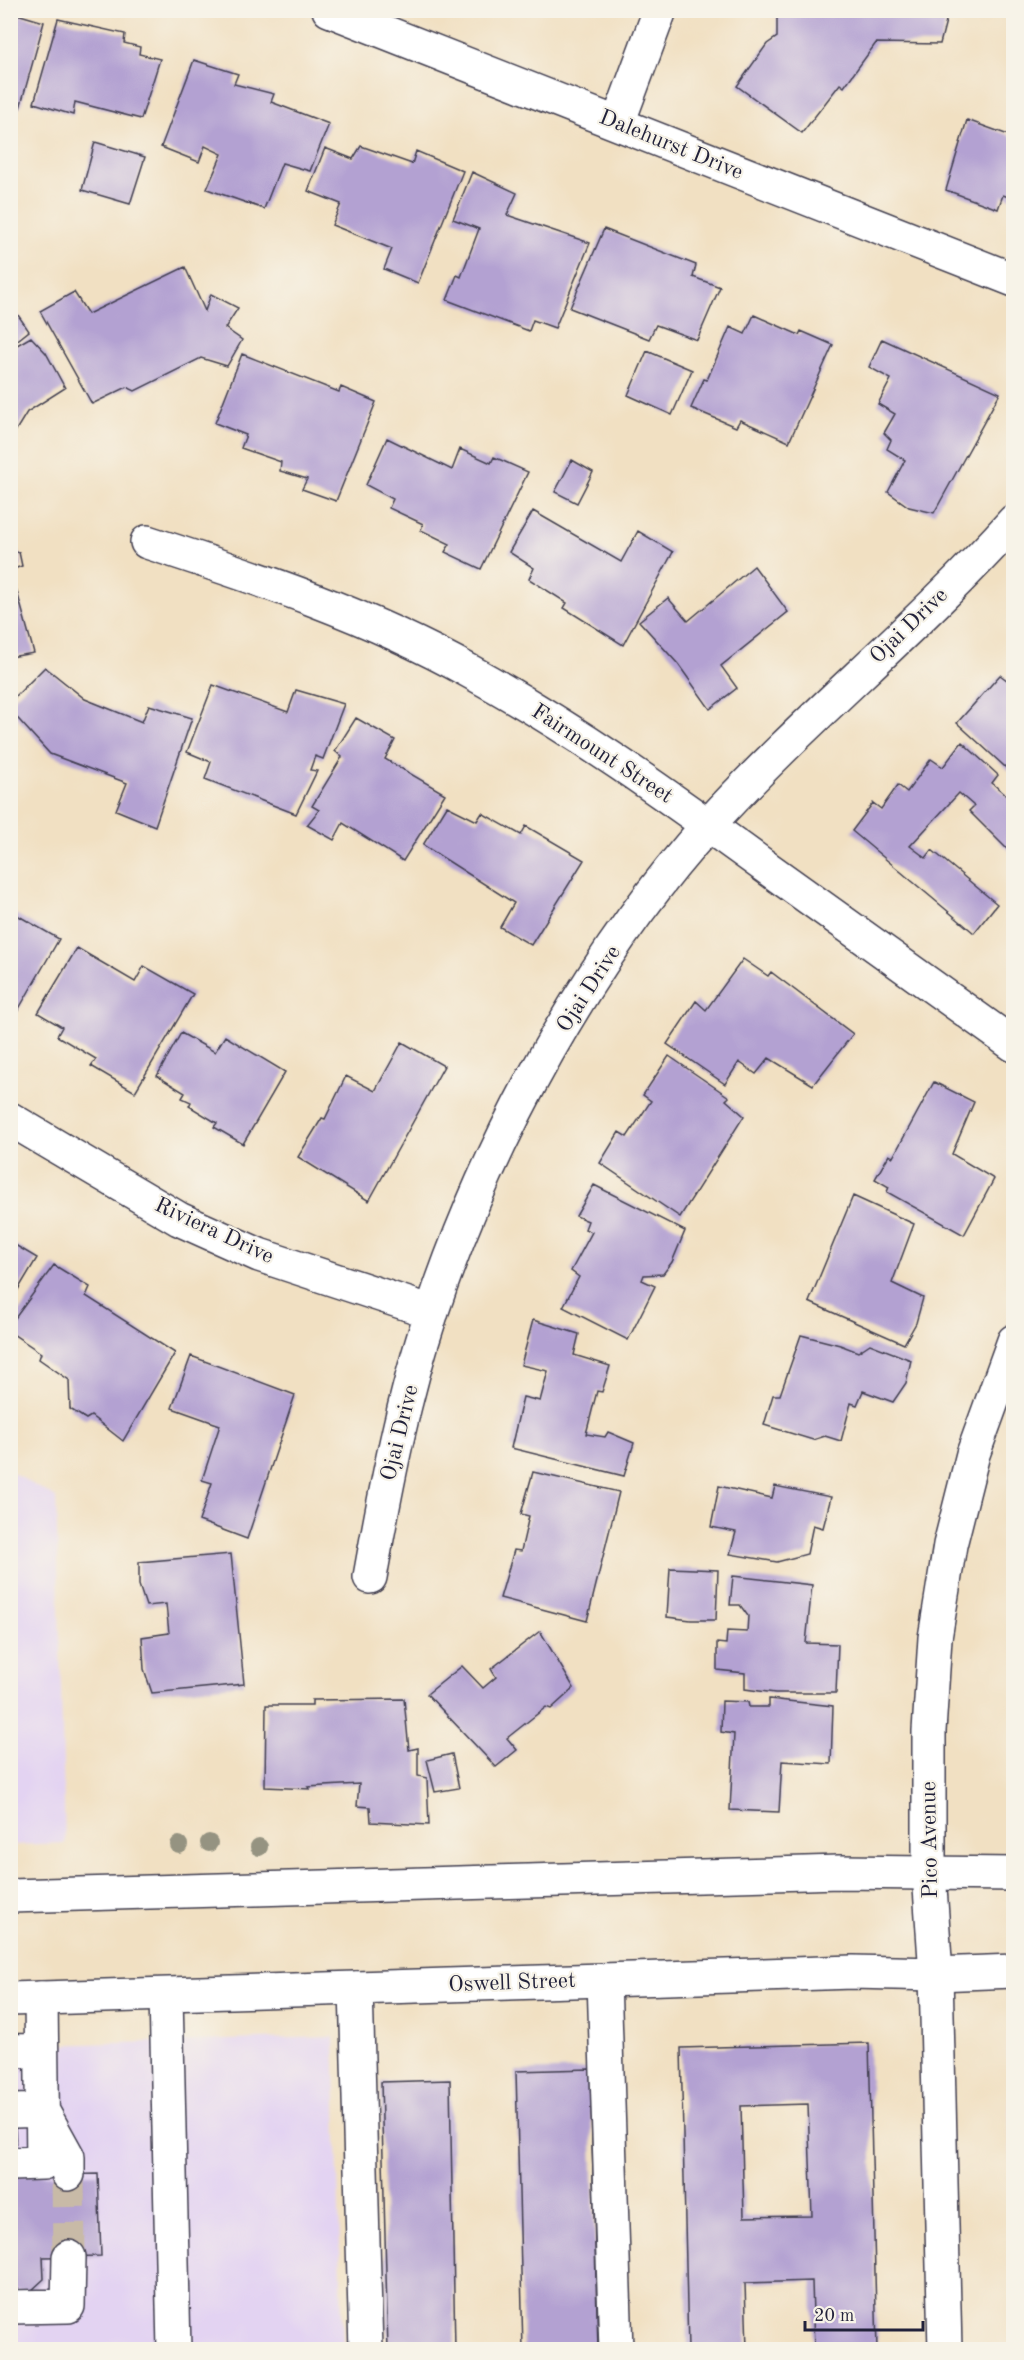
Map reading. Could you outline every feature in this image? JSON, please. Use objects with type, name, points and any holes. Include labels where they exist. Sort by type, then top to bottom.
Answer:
[{"type":"street","name":"Dalehurst Drive","points":[[329,10],[1014,280]]},
{"type":"street","points":[[618,123],[660,10]]},
{"type":"street","name":"Ojai Drive","points":[[370,1577],[394,1445],[432,1312],[467,1218],[519,1104],[582,995],[653,893],[708,825],[776,752],[981,558],[1014,521]]},
{"type":"street","name":"Fairmount Street","points":[[147,542],[272,582],[372,623],[470,671],[563,726],[708,825],[1014,1045]]},
{"type":"street","name":"Riviera Drive","points":[[10,1119],[179,1219],[259,1255],[432,1312]]},
{"type":"street","name":"Pico Avenue","points":[[945,2349],[936,1974],[929,1873],[929,1731],[935,1638],[950,1545],[973,1454],[1014,1341]]},
{"type":"street","points":[[10,1896],[839,1872],[1014,1874]]},
{"type":"street","name":"Oswell Street","points":[[26,1998],[853,1972],[936,1974],[1014,1971]]},
{"type":"street","points":[[604,1980],[616,2349]]},
{"type":"street","points":[[356,1988],[366,2349]]},
{"type":"street","points":[[166,1995],[174,2349]]},
{"type":"street","points":[[10,2164],[43,2163],[28,2111],[26,1998]]},
{"type":"street","points":[[28,2111],[68,2157],[68,2174]]},
{"type":"street","points":[[10,2307],[68,2306],[69,2257]]},
{"type":"shaded area","points":[[10,1471],[56,1498],[65,1843],[11,1845]]},
{"type":"shaded area","points":[[1007,2034],[1014,2034],[1013,2252]]},
{"type":"shaded area","points":[[334,2037],[343,2349],[11,2349],[10,2046]]},
{"type":"building","points":[[777,10],[948,10],[948,13],[940,44],[876,43],[844,87],[840,84],[802,133],[737,86],[767,44],[777,37]]},
{"type":"building","points":[[10,12],[44,22],[20,108],[10,106]]},
{"type":"building","points":[[58,19],[125,34],[124,43],[140,47],[139,54],[160,59],[141,119],[75,102],[73,115],[34,103]]},
{"type":"building","points":[[194,60],[238,74],[234,84],[274,94],[271,102],[329,124],[310,171],[282,163],[264,209],[207,189],[222,154],[205,146],[199,162],[161,147]]},
{"type":"building","points":[[967,120],[1014,137],[1014,199],[1003,195],[998,209],[946,190]]},
{"type":"building","points":[[95,142],[145,157],[130,204],[82,190]]},
{"type":"building","points":[[361,146],[412,164],[416,151],[463,171],[418,283],[384,269],[392,249],[332,225],[341,204],[308,191],[325,148],[353,159]]},
{"type":"building","points":[[472,172],[517,193],[507,215],[590,243],[555,328],[533,320],[529,331],[447,300],[457,275],[461,277],[479,229],[453,219]]},
{"type":"building","points":[[604,229],[696,265],[693,277],[720,287],[697,340],[656,325],[649,339],[570,308]]},
{"type":"building","points":[[185,267],[205,311],[211,294],[238,308],[225,328],[242,340],[227,366],[201,358],[135,391],[127,387],[92,404],[40,311],[74,292],[88,314]]},
{"type":"building","points":[[10,315],[18,315],[29,331],[10,346]]},
{"type":"building","points":[[754,315],[799,335],[801,331],[833,345],[789,442],[740,420],[736,427],[691,408],[704,379],[707,380],[730,327],[745,334]]},
{"type":"building","points":[[31,337],[46,353],[65,388],[27,412],[10,440],[10,349]]},
{"type":"building","points":[[882,339],[1000,393],[934,513],[909,507],[888,492],[905,460],[887,449],[891,440],[884,433],[895,414],[878,404],[891,379],[869,367]]},
{"type":"building","points":[[647,351],[692,370],[672,415],[628,395]]},
{"type":"building","points":[[242,354],[339,392],[341,387],[376,402],[336,501],[302,489],[307,479],[280,471],[281,462],[241,448],[246,435],[215,423]]},
{"type":"building","points":[[387,438],[452,470],[460,449],[491,463],[494,457],[528,472],[481,569],[445,552],[450,544],[421,530],[423,524],[389,508],[393,499],[366,485]]},
{"type":"building","points":[[572,460],[593,472],[577,503],[555,492]]},
{"type":"building","points":[[533,511],[621,562],[638,531],[673,552],[623,645],[564,608],[567,603],[529,579],[534,568],[509,552]]},
{"type":"building","points":[[19,552],[22,566],[11,570],[34,653],[10,657],[10,553]]},
{"type":"building","points":[[754,566],[788,612],[721,666],[737,688],[710,709],[678,664],[639,621],[668,598],[688,621]]},
{"type":"building","points":[[45,667],[85,699],[142,722],[149,705],[192,718],[155,826],[116,810],[127,783],[50,754],[10,710],[10,702]]},
{"type":"building","points":[[1000,675],[1011,683],[1014,680],[1014,775],[957,723]]},
{"type":"building","points":[[213,685],[288,712],[296,690],[344,704],[323,759],[315,756],[310,770],[317,771],[296,814],[205,779],[211,762],[187,752]]},
{"type":"building","points":[[356,718],[395,740],[385,759],[445,794],[403,861],[343,823],[334,840],[307,825],[319,810],[312,806],[342,757],[335,751]]},
{"type":"building","points":[[962,742],[998,775],[992,783],[1014,802],[1014,856],[969,811],[974,806],[959,793],[910,846],[926,858],[932,850],[997,904],[974,933],[852,831],[873,803],[881,809],[898,785],[907,792],[931,759],[943,767]]},
{"type":"building","points":[[447,806],[477,821],[482,813],[521,835],[526,826],[584,860],[531,945],[500,927],[514,903],[423,845]]},
{"type":"building","points":[[10,911],[59,939],[13,1019],[10,1017]]},
{"type":"building","points":[[77,948],[135,982],[144,966],[193,994],[135,1092],[91,1066],[96,1059],[57,1036],[62,1027],[38,1013]]},
{"type":"building","points":[[743,959],[768,976],[771,972],[853,1034],[813,1085],[769,1058],[756,1074],[739,1062],[725,1084],[667,1044],[696,1001],[706,1010]]},
{"type":"building","points":[[181,1033],[215,1052],[225,1036],[285,1072],[243,1144],[214,1127],[217,1123],[189,1106],[191,1102],[182,1098],[185,1093],[157,1076]]},
{"type":"building","points":[[402,1042],[444,1066],[369,1201],[298,1157],[322,1118],[325,1119],[346,1076],[375,1091]]},
{"type":"building","points":[[669,1056],[729,1097],[726,1100],[744,1116],[680,1217],[600,1163],[619,1132],[627,1137],[651,1101],[643,1095]]},
{"type":"building","points":[[934,1082],[974,1102],[952,1154],[994,1179],[964,1235],[887,1192],[889,1187],[875,1179],[889,1155],[893,1157]]},
{"type":"building","points":[[594,1185],[685,1231],[672,1262],[663,1274],[644,1275],[642,1280],[655,1286],[628,1340],[563,1307],[579,1277],[571,1271],[592,1232],[585,1229],[588,1221],[576,1216]]},
{"type":"building","points":[[853,1196],[914,1224],[892,1283],[923,1298],[916,1323],[904,1344],[809,1302]]},
{"type":"building","points":[[10,1242],[37,1258],[10,1303]]},
{"type":"building","points":[[54,1265],[90,1287],[86,1296],[175,1353],[123,1441],[91,1416],[86,1419],[70,1409],[69,1380],[39,1359],[41,1353],[10,1332],[10,1325]]},
{"type":"building","points":[[533,1320],[579,1334],[574,1355],[610,1366],[602,1392],[597,1391],[586,1434],[605,1437],[608,1432],[634,1443],[624,1476],[511,1448],[523,1397],[540,1401],[548,1371],[521,1365]]},
{"type":"building","points":[[801,1335],[858,1352],[870,1344],[911,1360],[906,1383],[893,1402],[863,1391],[857,1405],[851,1403],[841,1441],[825,1436],[813,1440],[764,1425],[773,1395],[780,1395]]},
{"type":"building","points":[[191,1356],[295,1395],[247,1539],[199,1521],[212,1483],[202,1480],[220,1425],[172,1408]]},
{"type":"building","points":[[533,1472],[619,1492],[587,1621],[500,1598],[514,1550],[521,1551],[529,1516],[521,1514]]},
{"type":"building","points":[[719,1486],[772,1498],[775,1486],[831,1497],[823,1528],[813,1525],[807,1554],[777,1562],[730,1554],[736,1532],[711,1527]]},
{"type":"building","points":[[231,1554],[244,1684],[152,1693],[144,1669],[142,1637],[169,1633],[166,1604],[146,1606],[139,1585],[139,1562]]},
{"type":"building","points":[[670,1568],[718,1570],[716,1620],[667,1617]]},
{"type":"building","points":[[733,1576],[812,1585],[806,1643],[838,1644],[836,1693],[775,1693],[745,1689],[745,1673],[717,1670],[717,1643],[726,1644],[727,1631],[747,1632],[748,1616],[740,1605],[730,1605]]},
{"type":"building","points":[[540,1631],[574,1688],[551,1709],[546,1707],[507,1738],[517,1750],[496,1767],[427,1694],[462,1666],[483,1688],[496,1677],[491,1669]]},
{"type":"building","points":[[404,1699],[409,1750],[418,1748],[418,1776],[427,1778],[429,1825],[371,1822],[370,1807],[357,1806],[359,1784],[308,1787],[310,1789],[265,1787],[266,1705],[312,1705],[312,1700]]},
{"type":"building","points":[[769,1699],[833,1706],[831,1764],[782,1761],[779,1812],[730,1810],[734,1734],[721,1732],[722,1701],[748,1702],[749,1707],[769,1707]]},
{"type":"building","points":[[452,1754],[459,1788],[435,1792],[427,1760]]},
{"type":"building","points":[[869,2043],[877,2350],[814,2350],[812,2281],[745,2283],[747,2350],[688,2350],[681,2048]],"holes":[[[808,2104],[812,2216],[744,2217],[741,2106]]]},
{"type":"building","points":[[10,2066],[13,2066],[16,2150],[10,2150]]},
{"type":"building","points":[[590,2069],[598,2350],[523,2350],[516,2071]]},
{"type":"building","points":[[450,2080],[455,2350],[388,2350],[381,2082]]},
{"type":"building","points":[[98,2174],[101,2256],[43,2257],[44,2279],[32,2290],[10,2290],[10,2176]]},
{"type":"tunnel","points":[[68,2174],[69,2257]]}]
